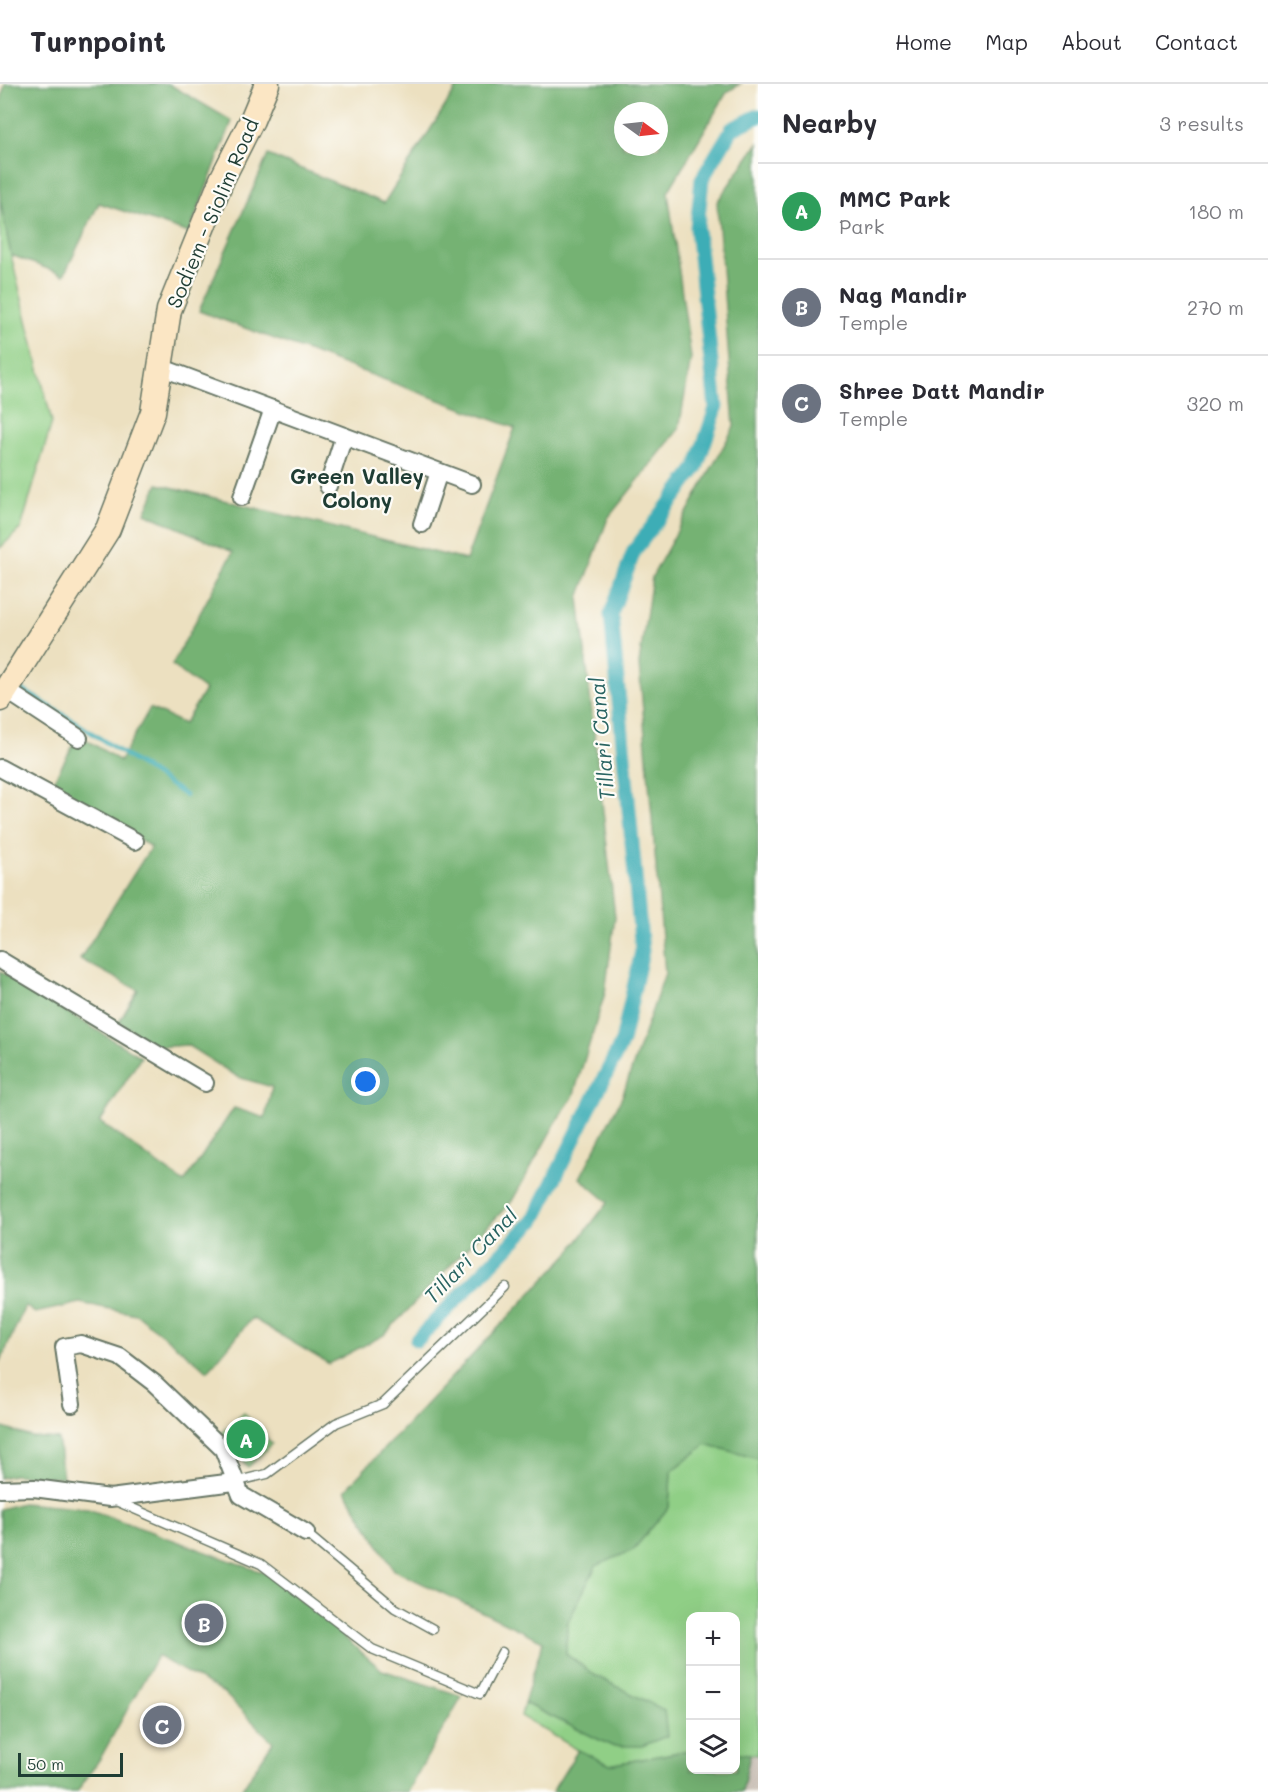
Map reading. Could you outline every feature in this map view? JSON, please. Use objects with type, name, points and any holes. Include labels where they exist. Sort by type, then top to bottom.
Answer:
[{"type":"main road","name":"Sodiem - Siolim Road","points":[[3,695],[108,529],[153,412],[169,310],[222,179],[252,120],[267,84]]},
{"type":"street","points":[[160,367],[472,484]]},
{"type":"street","points":[[242,497],[273,409]]},
{"type":"street","points":[[327,486],[344,436]]},
{"type":"street","points":[[422,524],[439,471]]},
{"type":"street","points":[[3,695],[79,738]]},
{"type":"street","points":[[0,768],[135,841]]},
{"type":"street","points":[[2,955],[205,1083]]},
{"type":"street","points":[[72,1404],[64,1347],[81,1344],[120,1357],[154,1383],[223,1449],[241,1495],[306,1533]]},
{"type":"street","points":[[0,1489],[34,1488],[110,1498],[234,1482]]},
{"type":"lane","points":[[234,1482],[267,1474],[336,1423],[383,1404],[505,1287]]},
{"type":"lane","points":[[110,1498],[261,1564],[372,1649],[480,1694],[502,1652]]},
{"type":"lane","points":[[306,1533],[395,1608],[433,1629]]},
{"type":"shaded area","points":[[750,1754],[758,1755],[758,1792],[742,1792]]},
{"type":"green space","points":[[5,84],[169,84],[232,121],[189,233],[99,203],[64,275],[11,255],[0,199],[0,105]]},
{"type":"green space","points":[[459,84],[740,84],[727,92],[668,192],[691,358],[679,429],[608,518],[579,598],[615,917],[605,993],[573,1097],[559,1117],[512,1201],[384,1335],[329,1364],[252,1318],[208,1371],[136,1314],[80,1303],[35,1313],[25,1306],[0,1363],[0,971],[141,1057],[100,1122],[184,1183],[234,1108],[265,1118],[272,1087],[238,1077],[187,1045],[158,1047],[119,1022],[138,990],[80,959],[151,847],[51,785],[79,735],[120,761],[150,708],[184,724],[205,690],[172,665],[233,552],[145,513],[158,484],[466,560],[515,428],[199,311],[268,155],[384,203]]},
{"type":"green space","points":[[758,143],[758,1459],[706,1444],[671,1472],[669,1507],[633,1550],[596,1566],[567,1624],[566,1654],[596,1676],[664,1710],[667,1736],[642,1746],[612,1746],[524,1703],[543,1641],[394,1570],[345,1490],[568,1254],[608,1202],[580,1178],[622,1097],[665,973],[639,664],[652,577],[734,427],[717,202]]},
{"type":"green space","points":[[0,199],[11,255],[52,422],[21,528],[0,548]]},
{"type":"green space","points":[[244,1413],[272,1444],[248,1467],[221,1433]]},
{"type":"green space","points":[[0,1427],[32,1437],[58,1439],[63,1478],[13,1475],[0,1478]]},
{"type":"green space","points":[[706,1444],[758,1459],[758,1755],[740,1753],[740,1612],[686,1612],[686,1751],[610,1765],[578,1750],[521,1716],[524,1703],[612,1746],[663,1710],[596,1676],[566,1654],[567,1624],[596,1565],[633,1550],[669,1507],[671,1472]]},
{"type":"green space","points":[[22,1503],[88,1509],[273,1576],[382,1670],[462,1696],[407,1792],[240,1792],[273,1742],[224,1693],[157,1656],[101,1757],[77,1792],[0,1792],[0,1509]]},
{"type":"green space","points":[[578,1750],[610,1765],[686,1751],[686,1774],[740,1774],[740,1753],[750,1754],[742,1792],[552,1792]]},
{"type":"waterway","name":"Tillari Canal","points":[[417,1340],[534,1220],[622,1042],[642,951],[611,614],[634,551],[696,468],[716,408],[697,228],[702,179],[732,129],[758,116]]},
{"type":"waterway","points":[[16,686],[77,723],[185,795]]},
{"type":"place","name":"MMC Park","points":[[246,1439]]},
{"type":"place","name":"Nag Mandir","points":[[204,1623]]},
{"type":"place","name":"Shree Datt Mandir","points":[[162,1725]]},
{"type":"district","name":"Green Valley Colony","points":[[357,487]]}]
